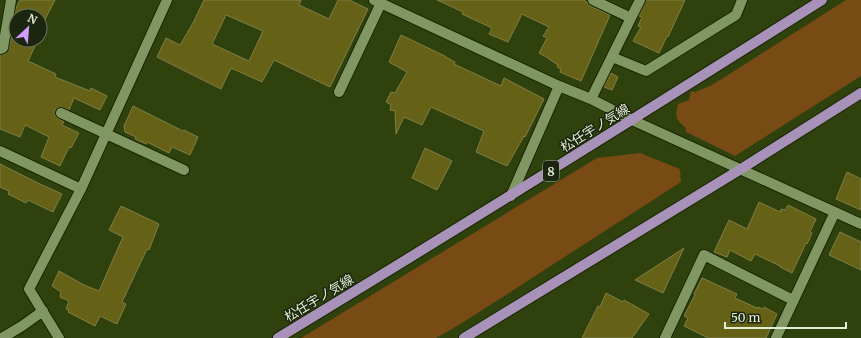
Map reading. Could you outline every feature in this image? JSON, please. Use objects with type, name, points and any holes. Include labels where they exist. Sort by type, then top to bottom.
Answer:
[{"type":"main road","name":"松任宇ノ気線","points":[[278,338],[510,196],[822,0]]},
{"type":"main road","points":[[464,338],[741,169],[861,93]]},
{"type":"street","points":[[0,49],[2,48],[11,0]]},
{"type":"street","points":[[59,338],[29,289],[81,189],[167,0]]},
{"type":"street","points":[[593,0],[632,18]]},
{"type":"street","points":[[591,99],[640,0]]},
{"type":"street","points":[[612,57],[646,71],[736,15],[742,0]]},
{"type":"street","points":[[339,92],[378,2],[861,224]]},
{"type":"street","points":[[510,196],[559,86]]},
{"type":"street","points":[[61,113],[184,170]]},
{"type":"street","points":[[0,151],[81,189]]},
{"type":"street","points":[[776,338],[835,212]]},
{"type":"street","points":[[665,338],[704,255],[793,300]]},
{"type":"street","points":[[2,338],[43,311]]},
{"type":"shaded area","points":[[846,0],[861,0],[861,76],[735,156],[686,132],[686,128],[677,118],[676,112],[678,104],[689,100],[691,91],[695,92],[712,85]]},
{"type":"shaded area","points":[[640,153],[680,169],[681,182],[459,325],[436,338],[301,338],[597,158]]},
{"type":"building","points":[[20,0],[55,0],[48,14],[48,8],[16,8]]},
{"type":"building","points":[[204,0],[301,0],[299,5],[329,19],[338,0],[349,0],[368,9],[330,87],[274,60],[262,82],[231,68],[221,89],[157,57],[166,38],[180,45]],"holes":[[[226,15],[263,31],[249,61],[212,44]]]},
{"type":"building","points":[[437,0],[584,0],[590,6],[610,15],[581,81],[560,72],[561,69],[557,67],[558,65],[539,53],[547,38],[543,36],[549,27],[522,14],[508,42],[489,34],[492,28]]},
{"type":"building","points":[[646,0],[685,0],[659,53],[633,41],[641,27],[638,26],[642,17],[639,16]]},
{"type":"building","points":[[401,35],[445,56],[455,62],[454,64],[501,86],[504,78],[544,99],[525,137],[524,136],[507,166],[476,152],[484,131],[431,107],[422,125],[404,117],[396,134],[395,111],[390,110],[391,105],[386,102],[391,92],[395,93],[407,72],[389,62]]},
{"type":"building","points":[[34,48],[28,61],[56,74],[55,77],[90,91],[91,88],[107,96],[100,110],[74,98],[69,110],[61,107],[55,110],[56,117],[64,122],[62,125],[79,133],[71,148],[69,147],[60,166],[41,157],[49,137],[25,125],[20,137],[0,129],[0,55],[8,52],[9,49]]},
{"type":"building","points":[[611,73],[618,77],[612,90],[604,87]]},
{"type":"building","points":[[133,106],[198,137],[190,155],[172,147],[169,153],[147,142],[146,144],[135,139],[136,137],[125,132],[124,126]]},
{"type":"building","points":[[425,148],[452,161],[437,190],[412,178]]},
{"type":"building","points":[[0,164],[62,194],[53,212],[28,200],[26,203],[8,194],[9,191],[0,187]]},
{"type":"building","points":[[847,172],[861,179],[861,210],[836,199]]},
{"type":"building","points":[[759,202],[780,212],[781,209],[785,210],[788,205],[816,219],[810,232],[812,233],[792,273],[755,254],[751,261],[730,250],[727,257],[714,252],[729,220],[747,229]]},
{"type":"building","points":[[121,206],[159,224],[149,250],[147,249],[122,302],[126,304],[117,324],[100,316],[95,326],[68,312],[69,310],[66,309],[69,301],[60,297],[61,292],[52,286],[59,271],[84,285],[99,291],[123,237],[109,230]]},
{"type":"building","points":[[840,232],[861,242],[861,270],[829,255]]},
{"type":"building","points":[[684,248],[663,293],[635,280]]},
{"type":"building","points":[[702,278],[737,294],[735,298],[757,308],[763,309],[764,307],[777,314],[766,338],[708,338],[684,326],[688,318],[684,316]]},
{"type":"building","points":[[606,293],[623,302],[624,300],[649,314],[632,338],[582,338],[598,306],[600,307]]}]
